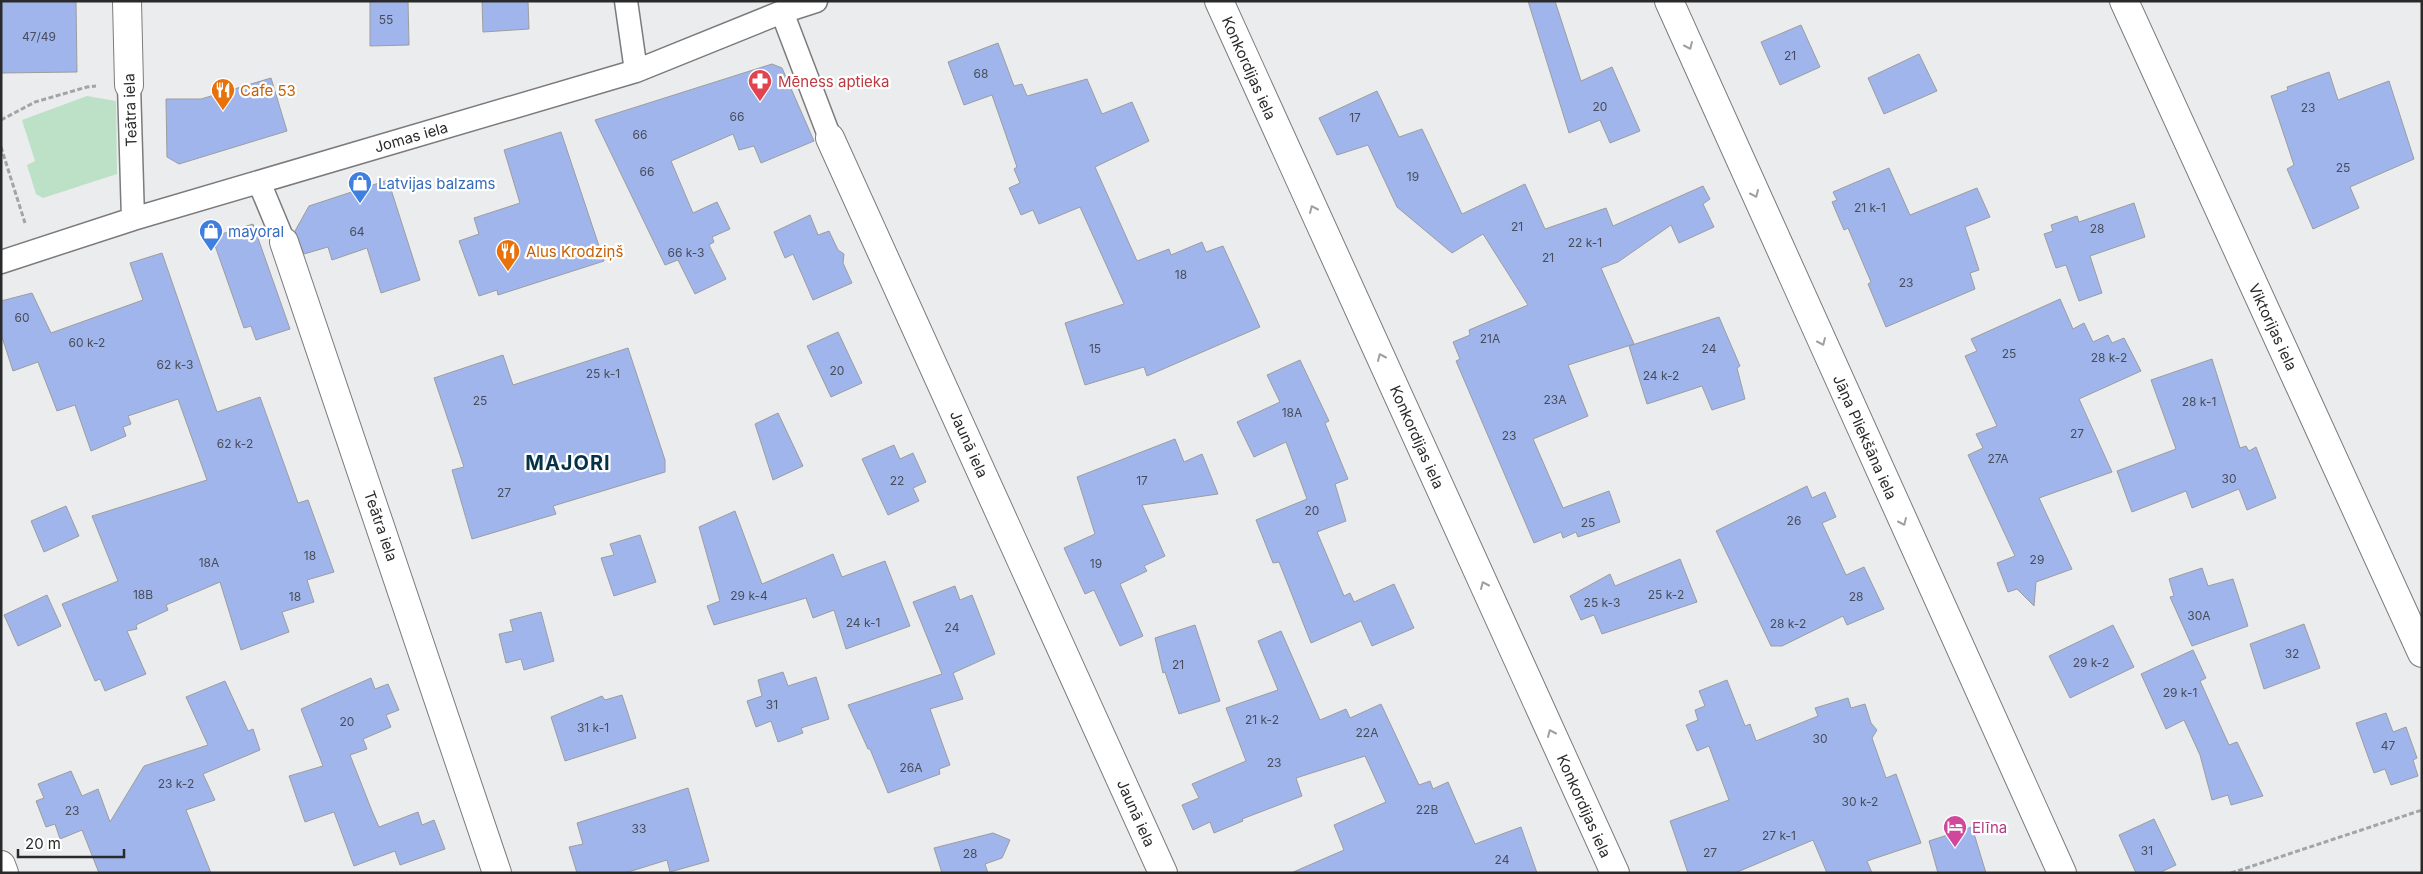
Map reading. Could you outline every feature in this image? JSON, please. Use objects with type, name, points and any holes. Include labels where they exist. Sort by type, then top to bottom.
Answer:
[{"type":"street","name":"Teātra iela","points":[[127,1],[133,219]]},
{"type":"street","points":[[626,1],[636,70]]},
{"type":"street","name":"Jomas iela","points":[[1,262],[133,219],[636,70],[782,12],[816,1]]},
{"type":"street","name":"Konkordijas iela","points":[[1219,1],[1615,873]]},
{"type":"street","name":"Jāņa Pliekšāna iela","points":[[1669,1],[2062,873]]},
{"type":"street","name":"Viktorijas iela","points":[[2124,1],[2422,653]]},
{"type":"street","name":"Jaunā iela","points":[[782,12],[830,138],[1163,873]]},
{"type":"street","name":"Teātra iela","points":[[259,182],[284,242],[498,873]]},
{"type":"street","points":[[1,865],[4,873]]},
{"type":"path","points":[[1,120],[35,102],[87,86],[128,85]]},
{"type":"path","points":[[1,147],[34,251]]},
{"type":"path","points":[[2231,873],[2422,810]]},
{"type":"green space","points":[[87,96],[116,101],[117,174],[43,198],[36,194],[27,165],[35,161],[22,120]]},
{"type":"building","points":[[1,1],[76,1],[77,72],[1,73]]},
{"type":"building","points":[[370,1],[408,1],[409,45],[370,46]]},
{"type":"building","points":[[482,1],[528,1],[529,29],[483,32]]},
{"type":"building","points":[[1528,1],[1555,1],[1581,81],[1612,67],[1640,131],[1610,143],[1600,120],[1569,133]]},
{"type":"building","points":[[1801,25],[1820,67],[1780,85],[1761,42]]},
{"type":"building","points":[[998,43],[1014,86],[1022,84],[1027,96],[1087,79],[1102,114],[1132,102],[1149,141],[1095,167],[1137,261],[1169,249],[1171,255],[1202,242],[1206,252],[1223,246],[1260,327],[1147,376],[1144,367],[1085,385],[1065,323],[1124,304],[1080,207],[1039,224],[1033,210],[1021,215],[1009,188],[1020,183],[1014,169],[1017,167],[992,95],[964,105],[948,62]]},
{"type":"building","points":[[1919,54],[1937,91],[1884,114],[1868,78]]},
{"type":"building","points":[[772,64],[782,68],[814,141],[761,163],[754,146],[739,150],[733,134],[671,161],[693,213],[717,202],[730,229],[712,237],[714,242],[709,245],[726,279],[695,294],[678,260],[665,265],[595,120]]},
{"type":"building","points":[[2329,72],[2338,100],[2389,81],[2414,159],[2350,187],[2359,208],[2313,229],[2287,169],[2294,165],[2271,96],[2288,90],[2287,87]]},
{"type":"building","name":"Cafe 53","points":[[271,78],[287,131],[179,164],[167,157],[166,99],[201,99]]},
{"type":"building","points":[[1377,91],[1399,137],[1422,129],[1462,214],[1525,184],[1545,229],[1606,208],[1613,226],[1703,186],[1710,199],[1703,204],[1714,227],[1679,243],[1671,225],[1618,262],[1601,268],[1634,344],[1568,365],[1588,416],[1533,439],[1563,508],[1609,491],[1620,522],[1578,537],[1576,532],[1563,538],[1561,532],[1534,543],[1456,361],[1460,359],[1453,342],[1470,335],[1469,330],[1528,305],[1483,234],[1452,253],[1397,207],[1368,145],[1337,155],[1319,118]]},
{"type":"building","points":[[561,132],[604,261],[498,295],[497,290],[479,296],[459,241],[479,234],[474,218],[520,203],[504,150]]},
{"type":"building","points":[[1889,168],[1910,215],[1977,188],[1990,217],[1965,227],[1979,270],[1970,273],[1975,289],[1886,327],[1868,284],[1871,282],[1848,228],[1844,230],[1832,202],[1837,200],[1833,192]]},
{"type":"building","points":[[388,180],[420,280],[381,293],[367,248],[332,260],[328,247],[304,254],[295,231],[309,206]]},
{"type":"building","points":[[2134,203],[2145,237],[2090,256],[2102,293],[2079,301],[2066,265],[2056,268],[2044,234],[2053,231],[2051,225],[2077,216],[2079,222]]},
{"type":"building","points":[[810,215],[818,235],[829,231],[838,250],[844,254],[843,263],[852,283],[813,300],[793,254],[785,258],[774,232]]},
{"type":"building","points":[[253,224],[290,329],[256,340],[251,326],[244,328],[212,237]]},
{"type":"building","points":[[162,253],[217,412],[260,397],[298,503],[308,500],[334,572],[307,580],[314,602],[282,612],[289,632],[241,650],[220,582],[166,605],[168,610],[136,625],[137,629],[127,631],[146,674],[105,691],[100,679],[95,681],[62,604],[118,581],[92,516],[207,480],[178,399],[128,416],[131,424],[123,427],[126,436],[91,451],[75,405],[57,411],[38,362],[13,371],[1,334],[1,301],[32,293],[51,333],[143,300],[130,263]]},
{"type":"building","points":[[2060,299],[2073,329],[2084,323],[2093,342],[2108,335],[2112,343],[2124,338],[2141,371],[2079,399],[2112,472],[2039,498],[2072,569],[2036,582],[2034,606],[2017,589],[2008,592],[1997,563],[2015,556],[1968,455],[1983,448],[1976,434],[1997,426],[1965,356],[1977,351],[1971,339]]},
{"type":"building","points":[[1719,317],[1740,366],[1737,368],[1745,399],[1712,410],[1702,386],[1647,404],[1629,346]]},
{"type":"building","points":[[838,332],[862,383],[831,397],[807,346]]},
{"type":"building","points":[[628,348],[665,460],[665,472],[553,506],[556,514],[472,539],[452,470],[464,467],[434,378],[503,355],[513,385]]},
{"type":"building","points":[[2212,359],[2240,448],[2246,446],[2249,451],[2256,447],[2276,498],[2247,510],[2239,489],[2192,508],[2186,491],[2132,512],[2117,471],[2176,449],[2151,380]]},
{"type":"building","points":[[1300,360],[1329,421],[1325,423],[1348,479],[1335,484],[1346,521],[1317,532],[1344,596],[1350,593],[1354,602],[1394,584],[1414,628],[1372,646],[1361,621],[1311,643],[1279,562],[1273,563],[1256,520],[1307,499],[1286,442],[1254,457],[1237,422],[1280,402],[1267,375]]},
{"type":"building","points":[[778,413],[803,466],[773,480],[755,424]]},
{"type":"building","points":[[1175,439],[1184,462],[1202,454],[1218,494],[1142,505],[1165,556],[1144,566],[1147,571],[1120,584],[1143,636],[1120,646],[1094,590],[1085,594],[1064,548],[1095,534],[1077,477]]},
{"type":"building","points":[[894,445],[900,459],[913,453],[926,482],[913,488],[919,501],[888,515],[862,459]]},
{"type":"building","points":[[1807,486],[1812,498],[1825,492],[1836,517],[1822,523],[1846,575],[1864,567],[1884,609],[1847,625],[1843,616],[1782,646],[1771,646],[1716,531]]},
{"type":"building","points":[[66,506],[79,536],[44,552],[31,521]]},
{"type":"building","points":[[735,511],[762,584],[833,554],[842,577],[885,561],[910,626],[846,649],[834,610],[813,618],[806,598],[714,625],[707,606],[720,601],[699,527]]},
{"type":"building","points":[[640,535],[656,582],[614,596],[601,558],[614,555],[610,544]]},
{"type":"building","points":[[1680,559],[1697,602],[1602,634],[1594,615],[1581,620],[1570,596],[1610,574],[1615,586]]},
{"type":"building","points":[[2202,568],[2208,586],[2233,579],[2248,626],[2192,646],[2170,597],[2174,596],[2169,579]]},
{"type":"building","points":[[955,586],[960,600],[972,595],[995,654],[953,673],[963,699],[930,709],[950,765],[939,769],[940,774],[888,793],[870,749],[868,749],[848,705],[942,674],[913,602]]},
{"type":"building","points":[[47,595],[61,626],[18,646],[4,615]]},
{"type":"building","points":[[541,612],[554,661],[524,670],[521,659],[506,663],[499,634],[513,631],[510,620]]},
{"type":"building","points":[[2304,624],[2320,668],[2264,689],[2250,644]]},
{"type":"building","points":[[1195,625],[1220,701],[1179,714],[1165,672],[1163,673],[1155,638]]},
{"type":"building","points":[[2113,625],[2134,667],[2070,698],[2049,656]]},
{"type":"building","points":[[1281,631],[1320,720],[1346,709],[1350,718],[1381,704],[1419,785],[1430,781],[1433,789],[1448,782],[1475,844],[1521,827],[1537,873],[1291,873],[1344,850],[1334,825],[1386,802],[1365,756],[1296,778],[1302,796],[1242,819],[1243,821],[1214,833],[1210,822],[1193,830],[1182,805],[1199,798],[1192,784],[1246,761],[1226,708],[1278,690],[1258,641]]},
{"type":"building","points":[[2193,650],[2206,678],[2200,681],[2229,745],[2237,742],[2263,796],[2231,805],[2228,795],[2212,800],[2200,755],[2184,720],[2166,729],[2141,674]]},
{"type":"building","points":[[783,672],[788,686],[816,677],[829,719],[801,728],[803,733],[778,742],[771,721],[756,727],[747,701],[762,696],[758,680]]},
{"type":"building","points":[[371,678],[375,689],[388,684],[399,710],[386,715],[391,727],[363,739],[367,749],[350,755],[372,811],[379,827],[418,812],[422,825],[434,820],[445,849],[400,865],[395,851],[354,866],[334,812],[305,822],[289,776],[323,766],[301,709]]},
{"type":"building","points":[[1727,680],[1745,726],[1750,724],[1756,741],[1818,716],[1815,708],[1848,698],[1851,708],[1865,704],[1871,723],[1877,730],[1872,738],[1886,778],[1896,774],[1921,843],[1867,861],[1872,873],[1827,873],[1813,840],[1735,873],[1688,873],[1670,821],[1729,800],[1709,746],[1697,751],[1686,725],[1698,720],[1695,710],[1705,706],[1699,691]]},
{"type":"building","points":[[225,681],[248,731],[253,729],[260,750],[203,774],[215,800],[186,810],[211,873],[99,873],[82,830],[60,839],[55,824],[46,827],[36,801],[44,798],[38,784],[71,771],[82,796],[98,789],[110,822],[144,766],[208,745],[186,697]]},
{"type":"building","points":[[622,695],[636,738],[565,761],[551,717],[602,696],[605,700]]},
{"type":"building","points":[[2386,713],[2393,732],[2406,727],[2417,758],[2413,760],[2418,776],[2391,785],[2385,769],[2374,773],[2356,723]]},
{"type":"building","points":[[688,788],[709,861],[670,872],[667,860],[625,873],[577,873],[569,847],[583,844],[577,823]]},
{"type":"building","points":[[2154,819],[2176,865],[2159,873],[2136,873],[2119,835]]},
{"type":"building","name":"Elīna","points":[[1972,827],[1986,873],[1938,873],[1929,841]]},
{"type":"building","points":[[993,833],[1010,840],[1002,858],[985,864],[988,873],[942,873],[934,848]]},
{"type":"place","name":"Mēness aptieka","points":[[760,102]]},
{"type":"place","name":"Cafe 53","points":[[223,111]]},
{"type":"place","name":"Latvijas balzams","points":[[360,204]]},
{"type":"place","name":"mayoral","points":[[211,252]]},
{"type":"place","name":"Alus Krodziņš","points":[[508,272]]},
{"type":"place","name":"Elīna","points":[[1955,848]]},
{"type":"district","name":"MAJORI","points":[[568,463]]}]
